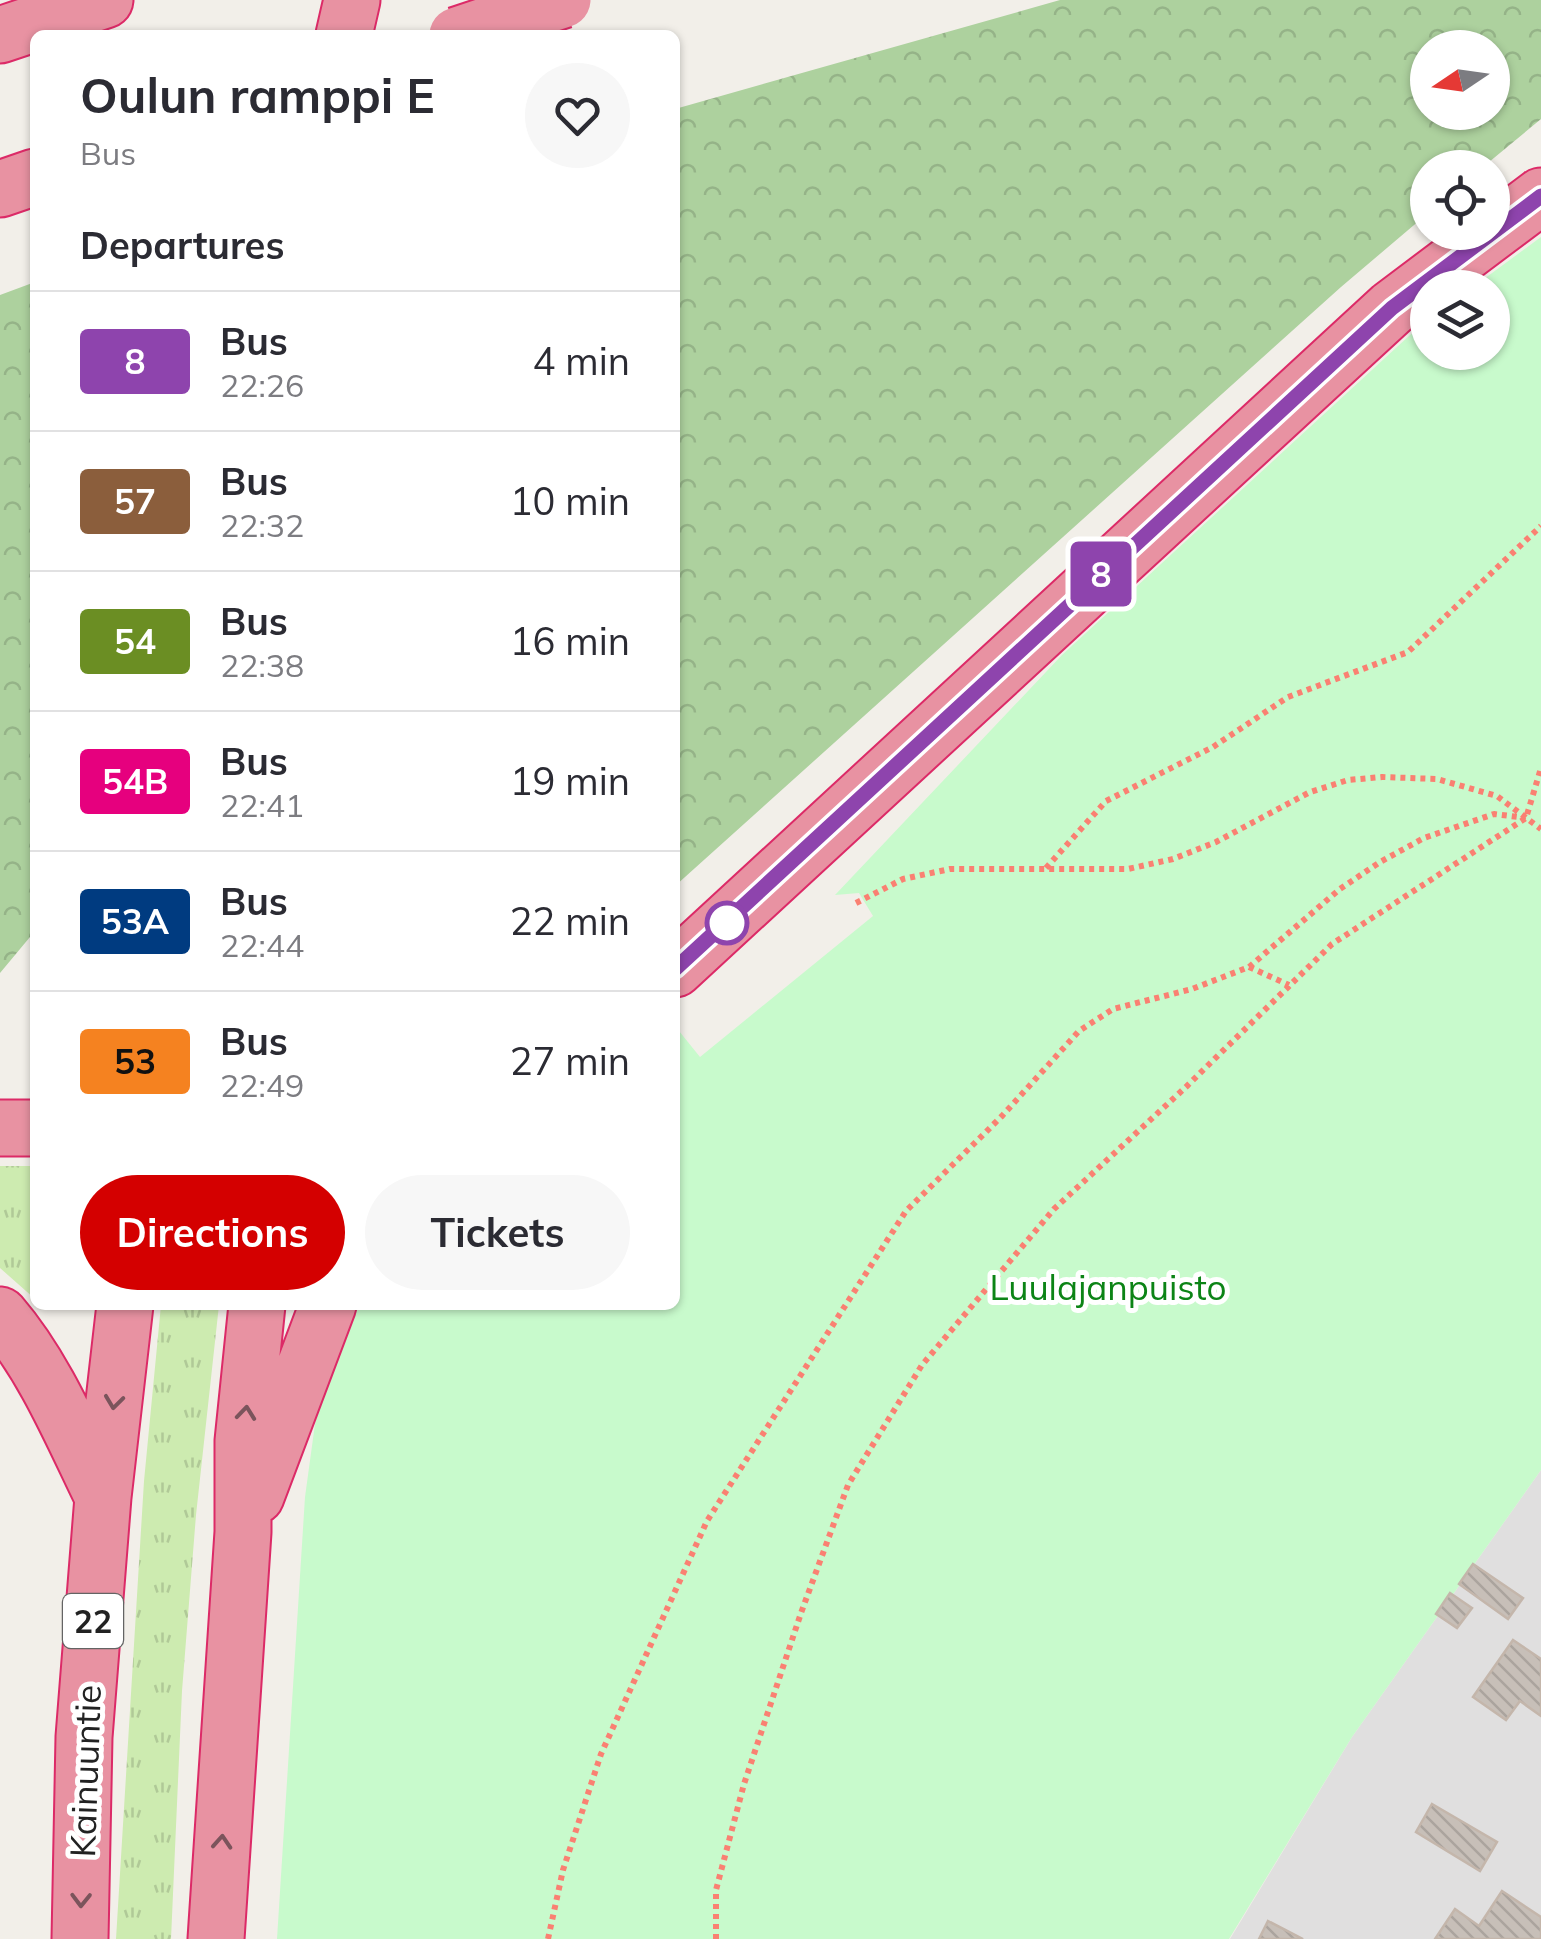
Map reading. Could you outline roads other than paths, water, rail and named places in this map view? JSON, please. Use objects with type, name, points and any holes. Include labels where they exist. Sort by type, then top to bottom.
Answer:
[{"type":"highway","points":[[0,35],[105,0]]},
{"type":"highway","points":[[345,30],[352,0]]},
{"type":"highway","points":[[481,30],[489,0]]},
{"type":"highway","points":[[472,30],[563,0]]},
{"type":"highway","points":[[0,189],[30,179]]},
{"type":"highway","points":[[680,964],[1392,308],[1541,196]]},
{"type":"highway","points":[[0,1128],[30,1128]]},
{"type":"highway","name":"Kainuuntie","points":[[80,1939],[84,1737],[103,1496],[124,1310]]},
{"type":"highway","points":[[216,1939],[242,1532],[243,1441],[257,1310]]},
{"type":"highway","points":[[242,1532],[326,1310]]},
{"type":"highway","points":[[0,1316],[13,1330],[54,1399],[103,1496]]},
{"type":"park label","name":"Luulajanpuisto","points":[[1108,1287]]}]
